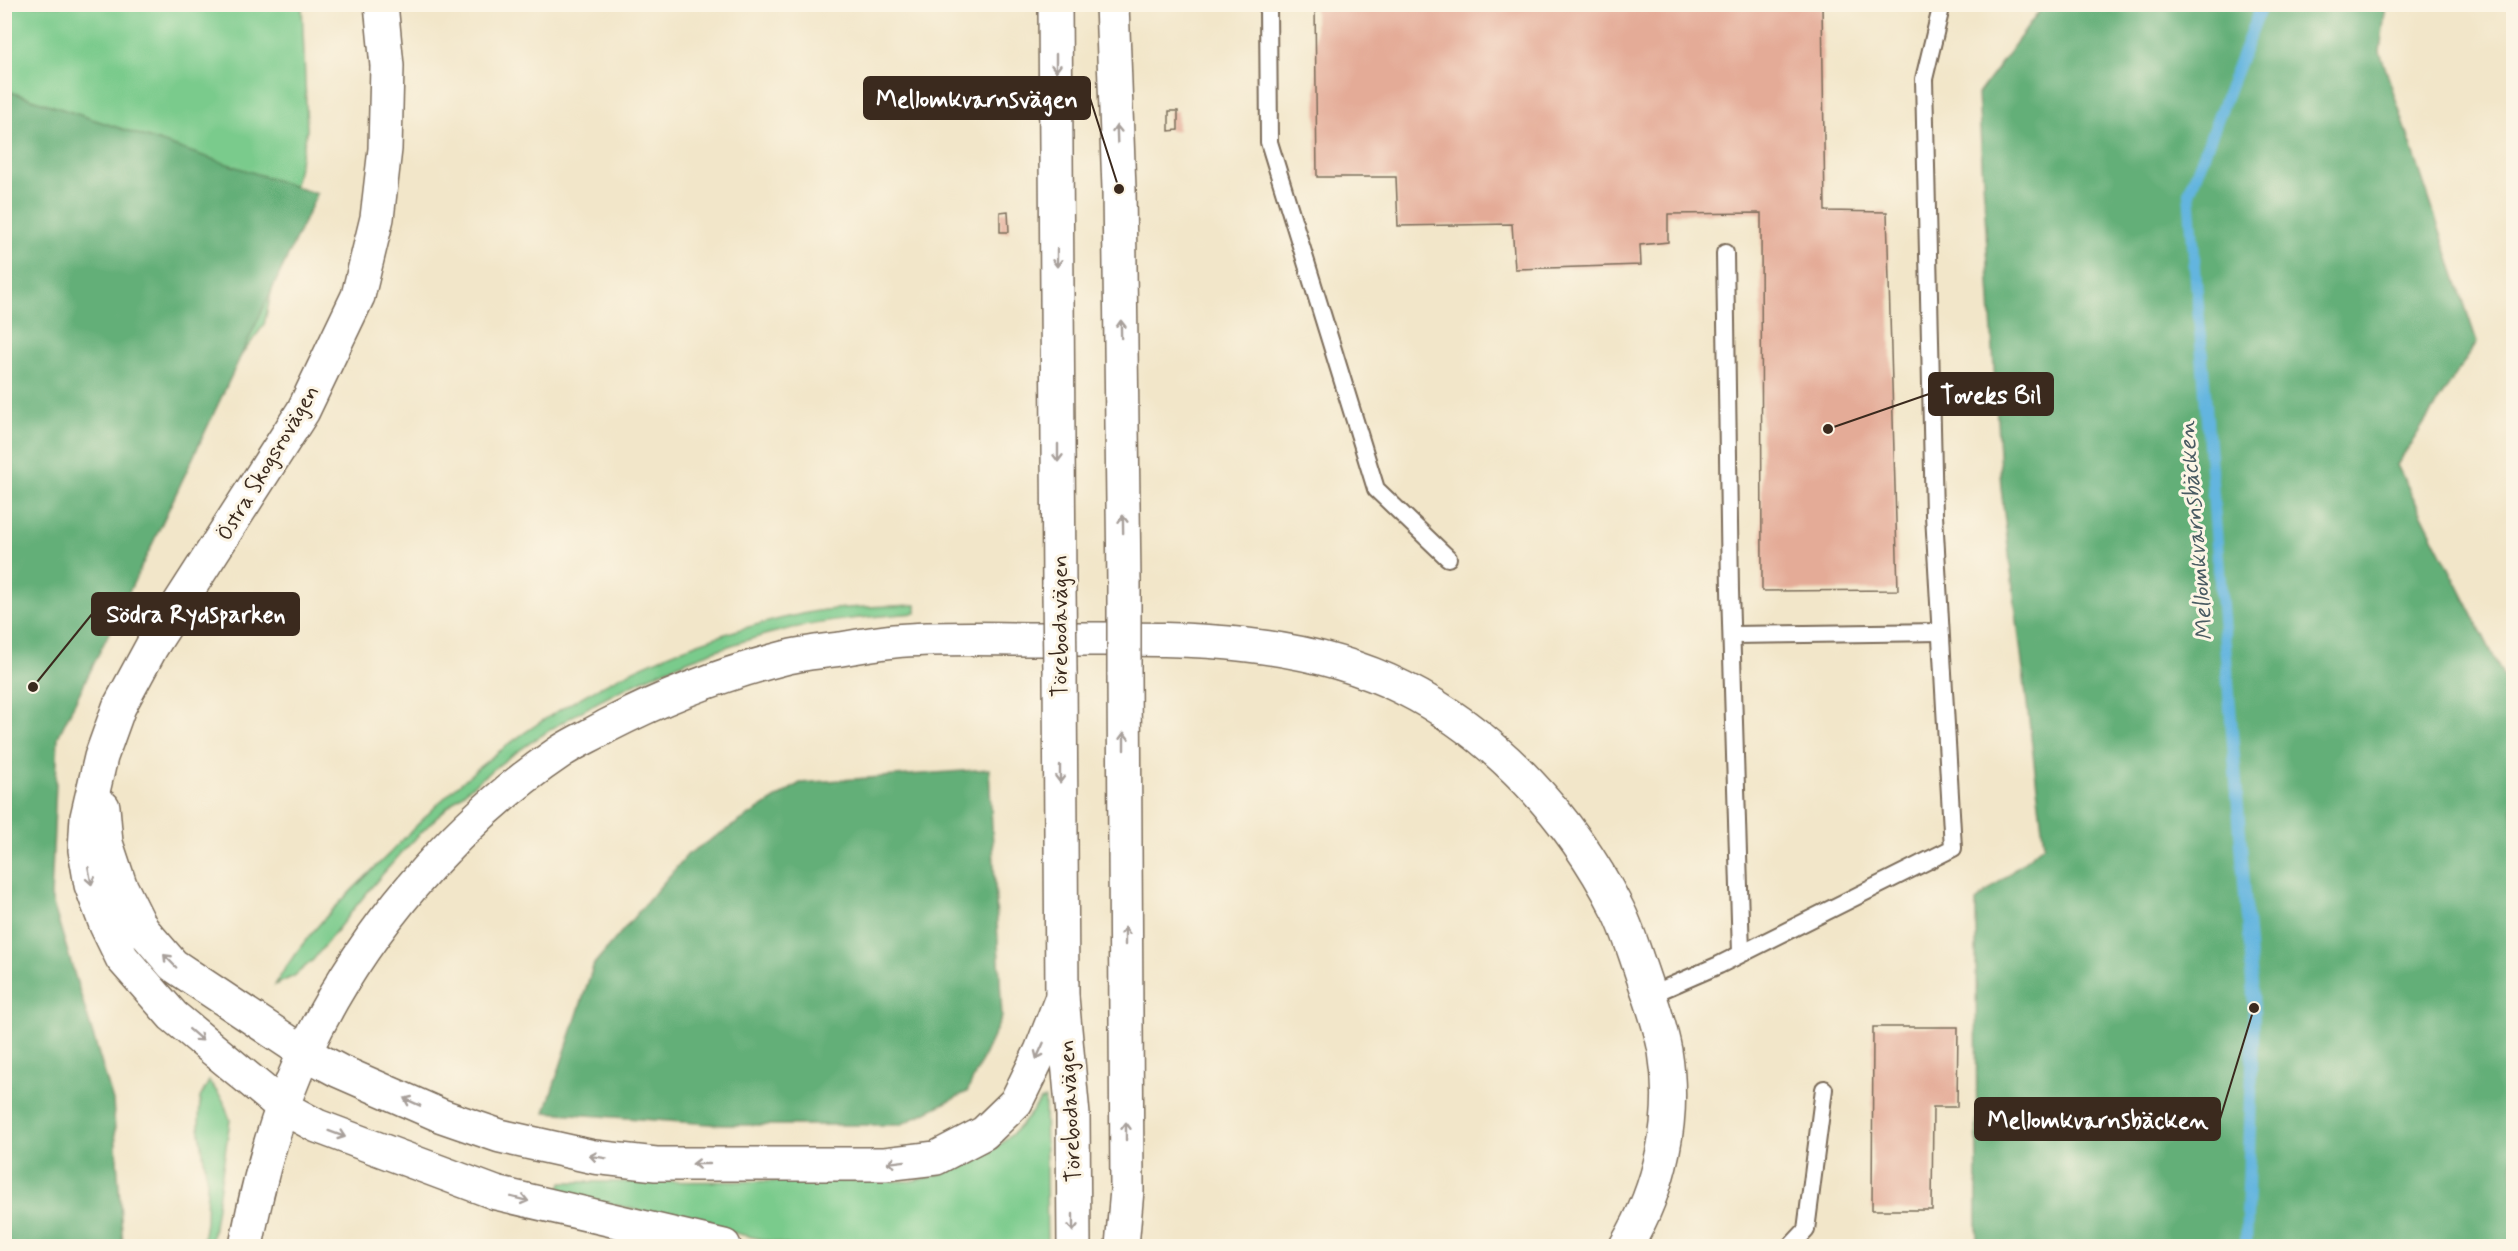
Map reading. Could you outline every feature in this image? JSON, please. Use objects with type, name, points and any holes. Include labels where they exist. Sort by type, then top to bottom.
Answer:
[{"type":"main road","name":"Östra Skogsrovägen","points":[[381,4],[387,66],[385,149],[377,218],[358,296],[303,411],[152,646],[119,707],[101,757],[87,817],[85,850],[91,885],[106,925],[122,958],[173,1016],[284,1108],[317,1126],[496,1193],[724,1246]]},
{"type":"main road","name":"Törebodavägen","points":[[1055,4],[1062,997],[1073,1114],[1074,1246]]},
{"type":"main road","points":[[1112,4],[1119,189],[1124,583],[1127,1190],[1122,1246]]},
{"type":"main road","points":[[246,1246],[265,1163],[284,1108],[305,1053],[354,962],[389,916],[456,837],[505,793],[562,750],[646,706],[715,679],[792,656],[895,641],[1154,639],[1218,642],[1281,649],[1344,666],[1403,688],[1459,723],[1506,760],[1582,845],[1620,912],[1650,995],[1665,1051],[1668,1130],[1646,1214],[1626,1246]]},
{"type":"main road","name":"Östra Skogsrovägen","points":[[101,757],[106,843],[120,885],[142,929],[173,965],[305,1053],[339,1071],[442,1116],[500,1136],[594,1157],[656,1164],[885,1164],[936,1158],[984,1133],[1016,1102],[1041,1051],[1062,997]]},
{"type":"main road","points":[[1127,1190],[1146,1246]]},
{"type":"lane","points":[[1268,4],[1269,142],[1376,489],[1448,558]]},
{"type":"lane","points":[[1650,995],[1719,965],[1953,848],[1934,515],[1924,79],[1942,4]]},
{"type":"lane","points":[[1725,253],[1741,953]]},
{"type":"lane","points":[[1732,635],[1940,632]]},
{"type":"lane","points":[[1791,1246],[1806,1230],[1824,1089]]},
{"type":"green space","points":[[5,5],[302,5],[307,130],[264,325],[109,532],[13,843],[5,1246]]},
{"type":"green space","points":[[2044,5],[2386,5],[2380,52],[2477,342],[2397,465],[2513,695],[2513,1246],[1977,1246],[1976,901],[2044,845],[2001,488],[1978,94]]},
{"type":"green space","points":[[5,90],[317,194],[149,551],[58,737],[51,897],[113,1101],[123,1246],[5,1246]]},
{"type":"green space","points":[[916,605],[916,613],[804,626],[718,649],[670,668],[576,714],[531,742],[449,806],[386,870],[313,960],[294,976],[275,985],[299,949],[328,915],[446,797],[492,757],[533,727],[576,700],[667,655],[763,623],[825,610]]},
{"type":"green space","points":[[989,769],[1002,1017],[967,1092],[900,1125],[723,1125],[545,1112],[594,964],[688,854],[800,783]]},
{"type":"green space","points":[[209,1081],[223,1100],[230,1120],[211,1246],[202,1246],[206,1222],[207,1180],[199,1126],[200,1098]]},
{"type":"green space","points":[[1045,1099],[1047,1246],[791,1246],[559,1192],[562,1182],[911,1181],[951,1171],[984,1155],[1014,1133],[1040,1101]]},
{"type":"building","points":[[1315,4],[1822,4],[1825,211],[1887,212],[1898,590],[1762,591],[1761,213],[1668,214],[1668,242],[1640,245],[1641,265],[1515,269],[1512,224],[1398,226],[1396,177],[1317,177]]},
{"type":"building","points":[[1169,111],[1178,111],[1178,130],[1169,131]]},
{"type":"building","points":[[1008,211],[1009,232],[1000,232],[1000,212]]},
{"type":"building","points":[[1873,1027],[1958,1027],[1957,1107],[1933,1107],[1932,1210],[1872,1210]]},
{"type":"waterway","name":"Mellomkvarnsbäcken","points":[[2246,1246],[2254,1008],[2189,193],[2262,4]]},
{"type":"place","name":"Mellomkvarnsvägen","points":[[1119,189]]},
{"type":"place","name":"Toveks Bil","points":[[1828,429]]},
{"type":"place","name":"Södra Rydsparken","points":[[33,687]]},
{"type":"place","name":"Mellomkvarnsbäcken","points":[[2254,1008]]}]
